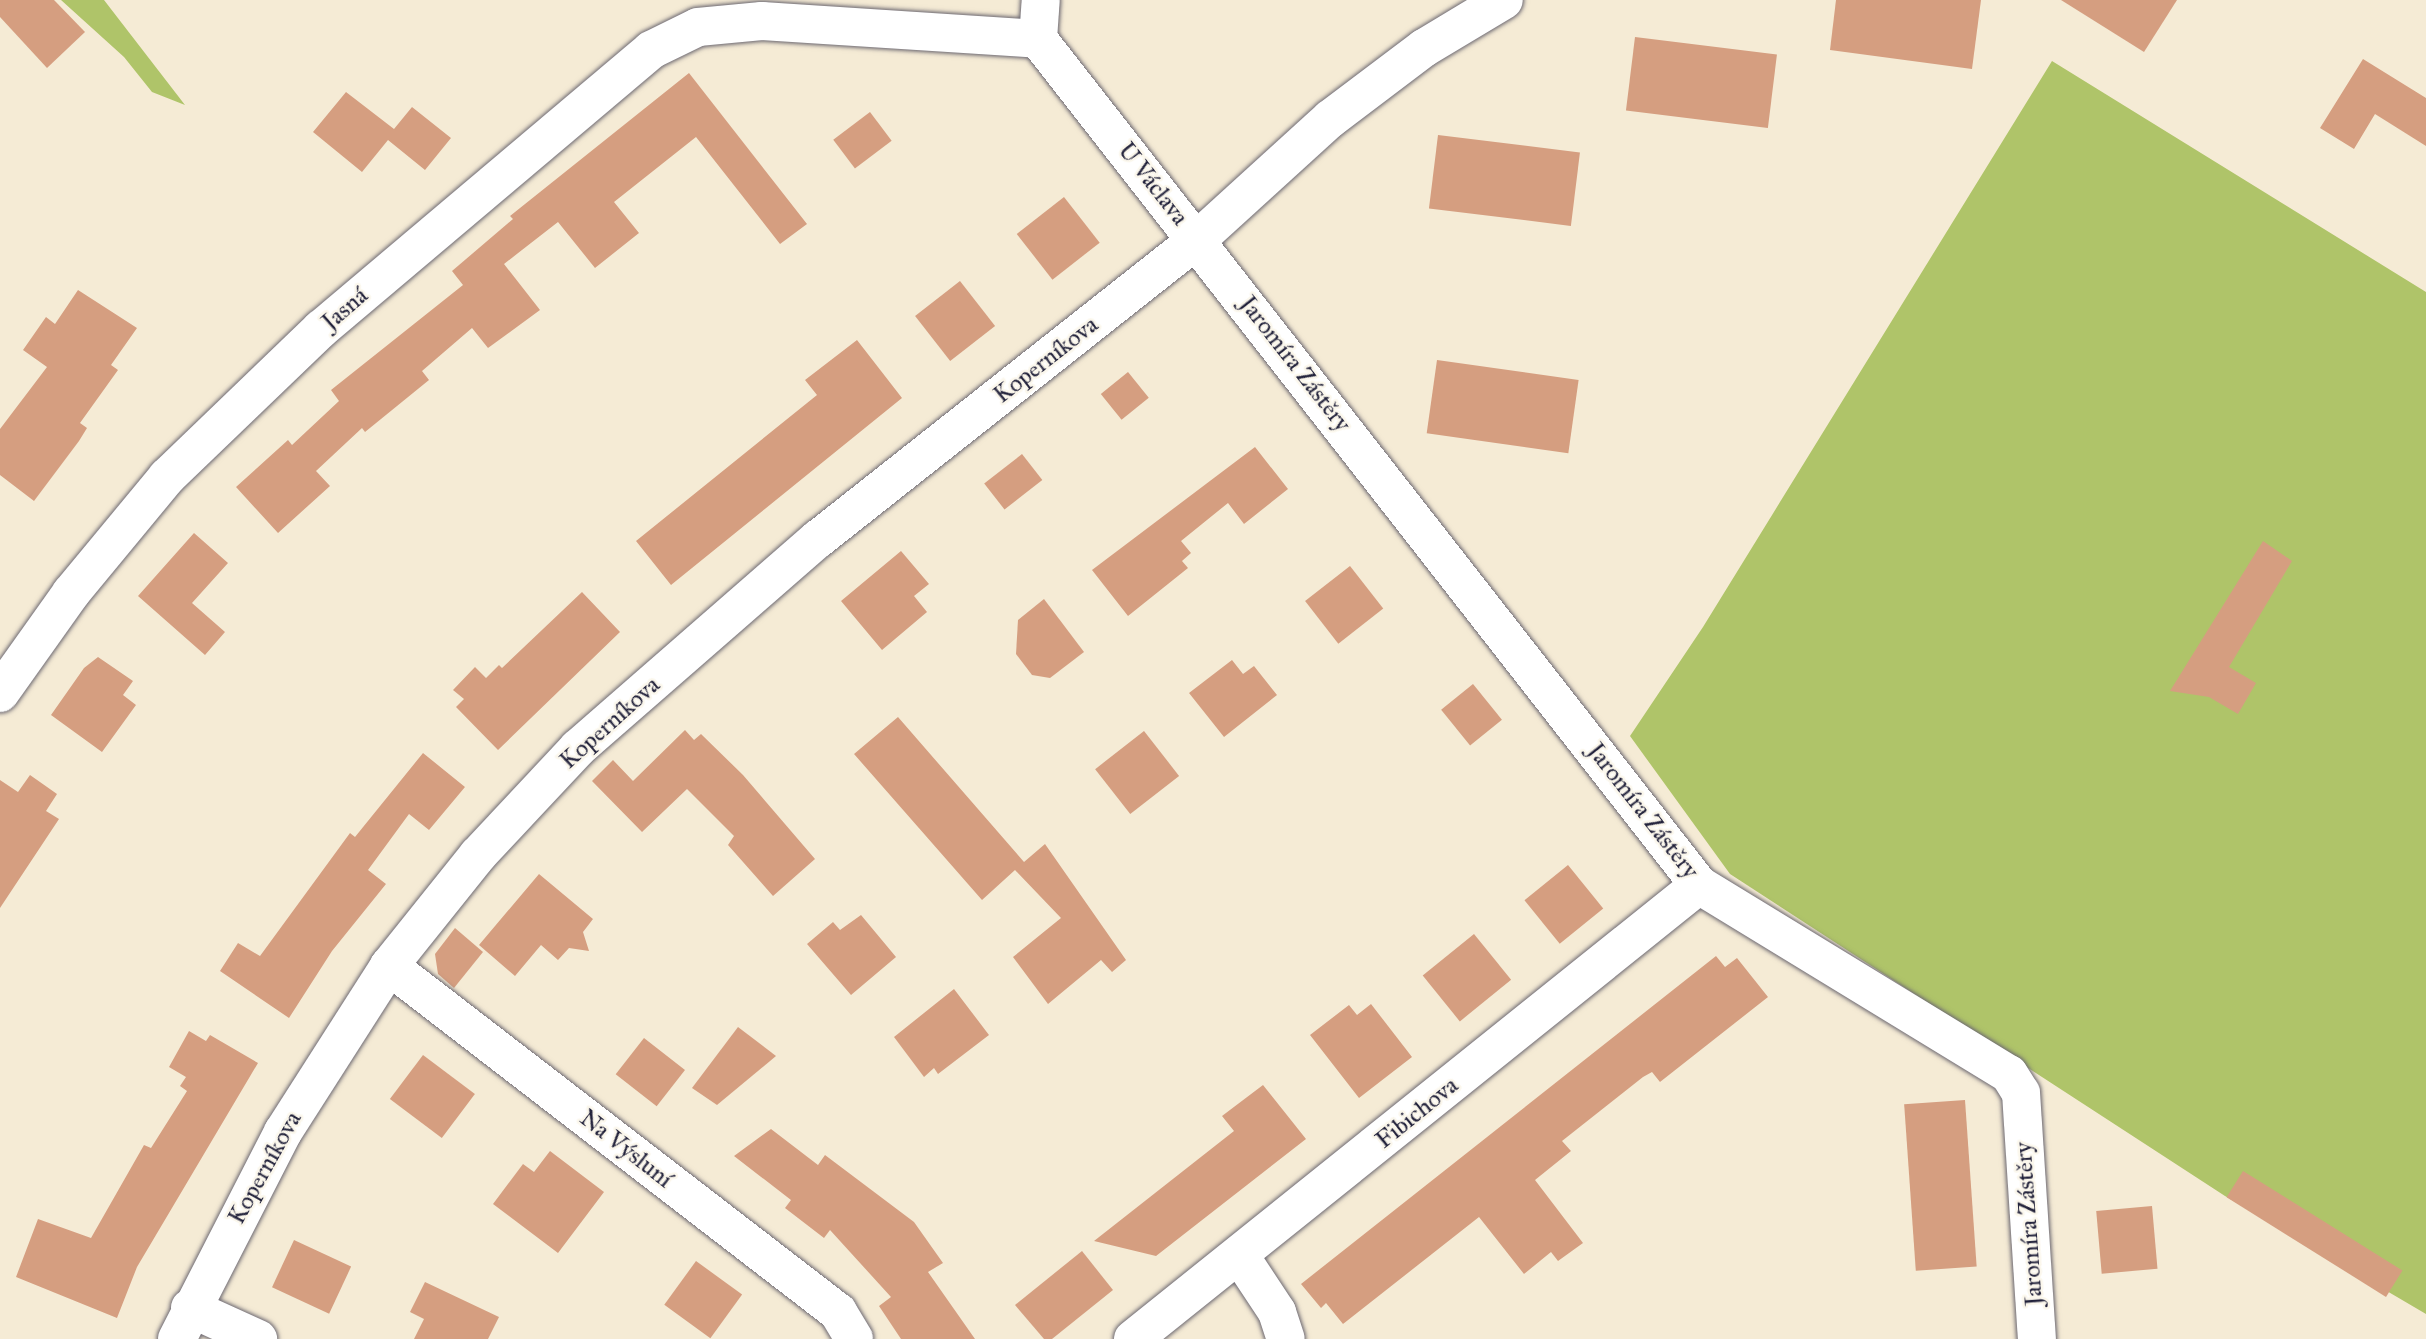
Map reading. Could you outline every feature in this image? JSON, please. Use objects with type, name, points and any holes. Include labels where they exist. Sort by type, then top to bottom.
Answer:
[{"type":"street","points":[[1038,39],[1041,0]]},
{"type":"street","name":"U Václava","points":[[1038,39],[1197,240],[1330,119],[1424,48],[1504,0]]},
{"type":"street","name":"Jasná","points":[[0,693],[71,593],[167,477],[321,329],[651,50],[698,27],[761,21],[1038,39]]},
{"type":"street","name":"Jaromíra Zástěry","points":[[1197,240],[1699,885],[2009,1074],[2021,1093],[2037,1339]]},
{"type":"street","name":"Koperníkova","points":[[183,1323],[283,1132],[389,966],[478,855],[578,748],[818,539],[1197,240]]},
{"type":"street","name":"Fibichova","points":[[1133,1339],[1240,1256],[1699,885]]},
{"type":"street","name":"Na Výsluní","points":[[389,966],[838,1312],[854,1339]]},
{"type":"street","points":[[1240,1256],[1277,1312],[1286,1339]]},
{"type":"street","points":[[183,1323],[258,1339]]},
{"type":"green space","points":[[61,0],[104,0],[185,105],[152,92],[124,57]]},
{"type":"green space","points":[[2052,61],[2426,292],[2426,1314],[2225,1196],[1730,874],[1630,736],[1703,627]]},
{"type":"building","points":[[0,0],[54,0],[85,32],[47,68],[0,17]]},
{"type":"building","points":[[1836,0],[1981,0],[1972,69],[1830,50]]},
{"type":"building","points":[[2061,0],[2177,0],[2144,52]]},
{"type":"building","points":[[1635,37],[1777,54],[1768,128],[1626,110]]},
{"type":"building","points":[[2363,59],[2426,98],[2426,146],[2375,114],[2354,149],[2320,128]]},
{"type":"building","points":[[689,73],[807,224],[780,244],[696,137],[614,202],[639,233],[595,268],[558,222],[504,264],[540,310],[488,348],[472,328],[422,371],[429,380],[365,432],[362,428],[316,471],[330,486],[278,533],[236,487],[288,440],[292,445],[339,401],[331,390],[463,285],[452,271],[513,219],[510,216]]},
{"type":"building","points":[[346,92],[394,129],[412,107],[451,138],[425,170],[388,140],[362,172],[313,132]]},
{"type":"building","points":[[870,112],[892,141],[855,168],[833,140]]},
{"type":"building","points":[[1438,135],[1580,152],[1571,226],[1429,208]]},
{"type":"building","points":[[1064,197],[1100,243],[1052,280],[1017,234]]},
{"type":"building","points":[[960,281],[995,326],[950,361],[915,316]]},
{"type":"building","points":[[78,290],[137,328],[111,365],[118,370],[80,423],[87,428],[34,501],[0,475],[0,429],[47,367],[23,350],[46,317],[55,324]]},
{"type":"building","points":[[857,340],[902,398],[671,585],[636,541],[817,395],[805,380]]},
{"type":"building","points":[[1437,360],[1579,380],[1568,453],[1427,433]]},
{"type":"building","points":[[1128,372],[1149,398],[1122,420],[1101,394]]},
{"type":"building","points":[[1255,447],[1288,489],[1244,524],[1228,503],[1181,541],[1191,553],[1182,561],[1188,568],[1128,616],[1092,570]]},
{"type":"building","points":[[1022,454],[1042,480],[1004,510],[984,484]]},
{"type":"building","points":[[194,533],[228,563],[192,603],[225,632],[205,655],[138,596]]},
{"type":"building","points":[[2263,541],[2292,561],[2229,667],[2256,683],[2238,714],[2209,697],[2170,691]]},
{"type":"building","points":[[901,551],[929,584],[914,596],[927,612],[882,650],[841,601]]},
{"type":"building","points":[[1350,566],[1383,609],[1338,644],[1305,601]]},
{"type":"building","points":[[582,592],[620,632],[498,750],[456,707],[464,699],[453,690],[475,667],[486,678],[499,665],[502,668]]},
{"type":"building","points":[[1044,599],[1084,652],[1050,678],[1032,675],[1016,654],[1018,620]]},
{"type":"building","points":[[98,657],[133,681],[123,695],[136,705],[102,752],[51,715],[84,668]]},
{"type":"building","points":[[1232,660],[1243,674],[1254,666],[1277,695],[1224,737],[1189,693]]},
{"type":"building","points":[[1473,684],[1502,720],[1470,746],[1441,710]]},
{"type":"building","points":[[898,717],[1024,862],[1045,844],[1126,960],[1112,972],[1101,960],[1048,1004],[1013,957],[1061,918],[1015,870],[982,900],[854,754]]},
{"type":"building","points":[[685,730],[694,740],[701,734],[743,775],[815,859],[773,896],[728,845],[734,836],[687,789],[642,832],[592,781],[613,760],[633,781]]},
{"type":"building","points":[[1144,731],[1179,776],[1130,814],[1095,769]]},
{"type":"building","points":[[423,753],[465,787],[429,830],[409,814],[368,870],[386,884],[332,951],[289,1018],[220,971],[238,943],[260,956],[350,833],[355,837]]},
{"type":"building","points":[[30,775],[57,794],[46,811],[59,819],[0,908],[0,780],[18,792]]},
{"type":"building","points":[[1568,865],[1603,909],[1560,944],[1524,900]]},
{"type":"building","points":[[539,874],[593,919],[583,932],[589,951],[569,948],[558,960],[541,945],[515,976],[479,945]]},
{"type":"building","points":[[861,915],[896,957],[851,995],[807,944],[833,922],[840,930]]},
{"type":"building","points":[[455,928],[483,952],[454,988],[438,974],[435,954]]},
{"type":"building","points":[[1474,934],[1511,980],[1460,1021],[1423,976]]},
{"type":"building","points":[[1716,956],[1725,967],[1737,958],[1768,997],[1660,1082],[1652,1072],[1643,1077],[1562,1141],[1571,1151],[1535,1180],[1583,1243],[1558,1261],[1551,1252],[1524,1274],[1479,1217],[1343,1324],[1326,1303],[1321,1308],[1301,1284]]},
{"type":"building","points":[[954,989],[989,1035],[938,1074],[934,1068],[924,1077],[894,1037]]},
{"type":"building","points":[[1371,1004],[1412,1057],[1359,1098],[1310,1035],[1349,1005],[1357,1015]]},
{"type":"building","points":[[738,1027],[776,1056],[717,1105],[692,1088]]},
{"type":"building","points":[[189,1031],[206,1041],[210,1035],[258,1063],[137,1267],[117,1318],[16,1277],[38,1219],[91,1238],[144,1145],[151,1148],[187,1091],[180,1086],[186,1077],[169,1067]]},
{"type":"building","points":[[644,1038],[685,1070],[657,1106],[616,1074]]},
{"type":"building","points":[[423,1055],[475,1094],[442,1138],[390,1099]]},
{"type":"building","points":[[1263,1085],[1306,1139],[1156,1256],[1094,1241],[1234,1131],[1222,1116]]},
{"type":"building","points":[[1965,1100],[1977,1267],[1916,1271],[1904,1104]]},
{"type":"building","points":[[771,1129],[818,1165],[825,1155],[914,1222],[943,1263],[928,1272],[975,1339],[901,1339],[879,1306],[891,1297],[830,1230],[824,1238],[785,1208],[791,1200],[734,1156]]},
{"type":"building","points":[[550,1151],[604,1192],[558,1253],[493,1204],[523,1164],[534,1172]]},
{"type":"building","points":[[2243,1171],[2402,1271],[2386,1297],[2227,1197]]},
{"type":"building","points":[[2152,1206],[2157,1269],[2102,1274],[2096,1211]]},
{"type":"building","points":[[294,1240],[351,1267],[329,1314],[272,1287]]},
{"type":"building","points":[[1082,1251],[1113,1290],[1052,1339],[1044,1339],[1015,1305]]},
{"type":"building","points":[[696,1261],[742,1295],[710,1338],[664,1305]]},
{"type":"building","points":[[425,1282],[499,1317],[488,1339],[414,1339],[424,1319],[410,1312]]}]
